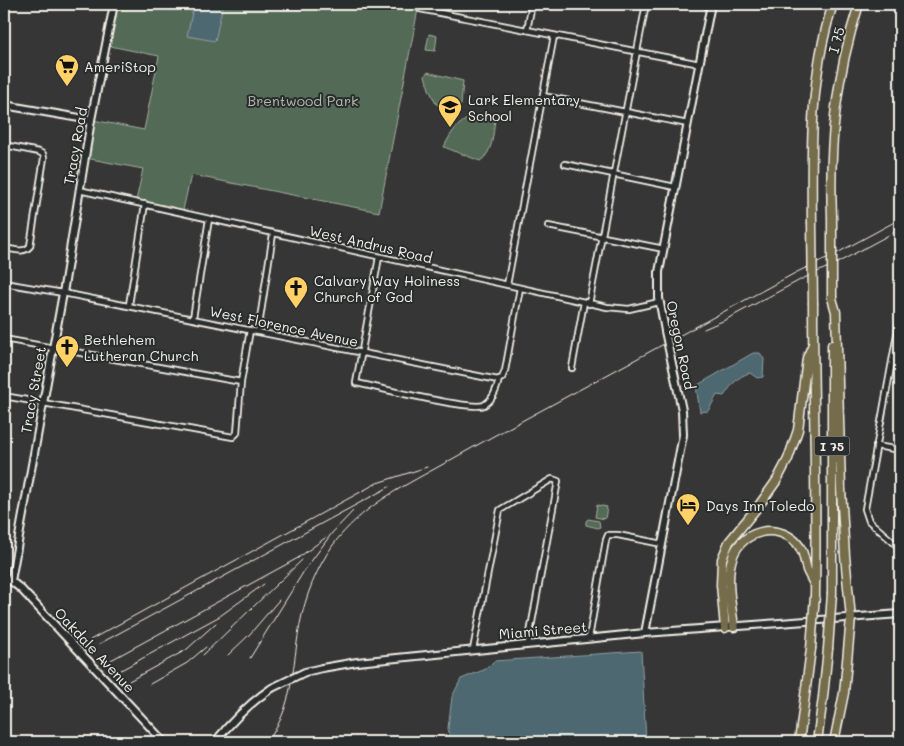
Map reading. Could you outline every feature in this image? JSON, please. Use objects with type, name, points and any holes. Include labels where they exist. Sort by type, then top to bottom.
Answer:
[{"type":"highway","name":"I 75","points":[[799,742],[811,649],[815,595],[816,515],[812,126],[822,45],[833,4]]},
{"type":"highway","name":"I 75","points":[[817,742],[824,697],[832,593],[832,139],[837,91],[843,59],[860,4]]},
{"type":"highway","points":[[832,298],[836,312],[844,556],[851,618],[844,693],[834,742]]},
{"type":"highway","points":[[725,628],[721,585],[722,559],[729,542],[760,504],[777,480],[788,459],[798,430],[807,358],[813,344]]},
{"type":"highway","points":[[734,627],[729,574],[730,563],[736,548],[743,540],[754,534],[774,531],[785,534],[797,542],[804,554],[808,572],[815,586]]},
{"type":"street","name":"Tracy Road","points":[[63,293],[91,120],[114,4]]},
{"type":"street","points":[[527,30],[532,4]]},
{"type":"street","points":[[572,368],[602,236],[646,4]]},
{"type":"street","name":"Oregon Road","points":[[645,633],[683,430],[682,410],[659,302],[658,282],[710,4]]},
{"type":"street","points":[[420,9],[700,64]]},
{"type":"street","points":[[506,286],[554,36]]},
{"type":"street","points":[[543,96],[688,124]]},
{"type":"street","points":[[4,105],[91,120]]},
{"type":"street","points":[[4,145],[39,152],[43,154],[44,158],[30,246],[23,251],[4,248]]},
{"type":"street","points":[[564,164],[675,187]]},
{"type":"street","name":"West Andrus Road","points":[[80,190],[587,303],[623,309],[659,302]]},
{"type":"street","points":[[128,305],[145,204]]},
{"type":"street","points":[[193,318],[209,219]]},
{"type":"street","points":[[548,226],[664,249]]},
{"type":"street","points":[[258,332],[273,234]]},
{"type":"street","points":[[379,257],[356,383],[455,404],[476,406],[484,404],[492,398],[505,371],[520,288]]},
{"type":"street","name":"West Florence Avenue","points":[[4,283],[128,305],[361,353],[500,379]]},
{"type":"street","name":"Tracy Street","points":[[11,581],[63,293]]},
{"type":"street","points":[[900,318],[865,504],[866,517],[876,529],[900,548]]},
{"type":"street","points":[[4,396],[235,436],[241,382],[250,330]]},
{"type":"street","points":[[4,339],[241,382]]},
{"type":"street","points":[[876,446],[900,450]]},
{"type":"street","points":[[473,650],[500,510],[552,479],[558,481],[528,644]]},
{"type":"street","points":[[590,638],[608,535],[618,535],[662,544]]},
{"type":"street","name":"Oakdale Avenue","points":[[4,578],[11,581],[164,742]]},
{"type":"street","name":"Miami Street","points":[[215,742],[234,719],[250,704],[272,688],[305,672],[322,668],[357,662],[590,638],[900,614]]},
{"type":"green space","name":"Brentwood Park","points":[[118,4],[419,4],[379,212],[191,175],[183,210],[136,201],[143,169],[86,158],[93,120],[144,130],[159,56],[110,46]]},
{"type":"green space","points":[[429,34],[437,36],[435,51],[426,50]]},
{"type":"green space","points":[[427,72],[463,81],[461,105],[452,108],[436,104],[425,76]]},
{"type":"green space","points":[[480,115],[491,115],[495,120],[492,143],[484,158],[480,161],[444,147],[450,135],[462,122]]},
{"type":"green space","points":[[597,505],[607,507],[605,519],[595,517]]},
{"type":"green space","points":[[588,519],[599,521],[600,527],[586,525]]},
{"type":"water","points":[[194,4],[223,4],[215,41],[187,36]]},
{"type":"water","points":[[753,353],[760,353],[764,359],[763,377],[757,378],[750,373],[741,376],[724,396],[717,395],[708,411],[700,412],[696,386]]},
{"type":"water","points":[[641,651],[646,742],[450,742],[448,728],[452,697],[461,679],[486,669],[494,661]]},
{"type":"railway","points":[[267,742],[276,729],[287,701],[300,624],[312,583],[333,545],[355,520],[381,500],[409,483],[797,272],[900,219]]},
{"type":"railway","points":[[704,329],[837,263],[900,229]]},
{"type":"railway","points":[[90,640],[377,483],[427,467]]},
{"type":"railway","points":[[99,644],[389,487]]},
{"type":"railway","points":[[250,658],[304,571],[332,533],[353,511]]},
{"type":"railway","points":[[111,660],[298,558],[325,538]]},
{"type":"railway","points":[[203,655],[302,560]]},
{"type":"railway","points":[[121,670],[220,616],[264,584]]},
{"type":"railway","points":[[228,655],[249,635],[279,600]]},
{"type":"railway","points":[[129,681],[186,650],[216,623]]},
{"type":"railway","points":[[150,684],[187,663],[206,647]]},
{"type":"place","name":"AmeriStop","points":[[67,87]]},
{"type":"place","name":"Lark Elementary School","points":[[450,128]]},
{"type":"place","name":"Calvary Way Holiness Church of God","points":[[296,309]]},
{"type":"place","name":"Bethlehem Lutheran Church","points":[[67,368]]},
{"type":"place","name":"Days Inn Toledo","points":[[688,526]]}]
